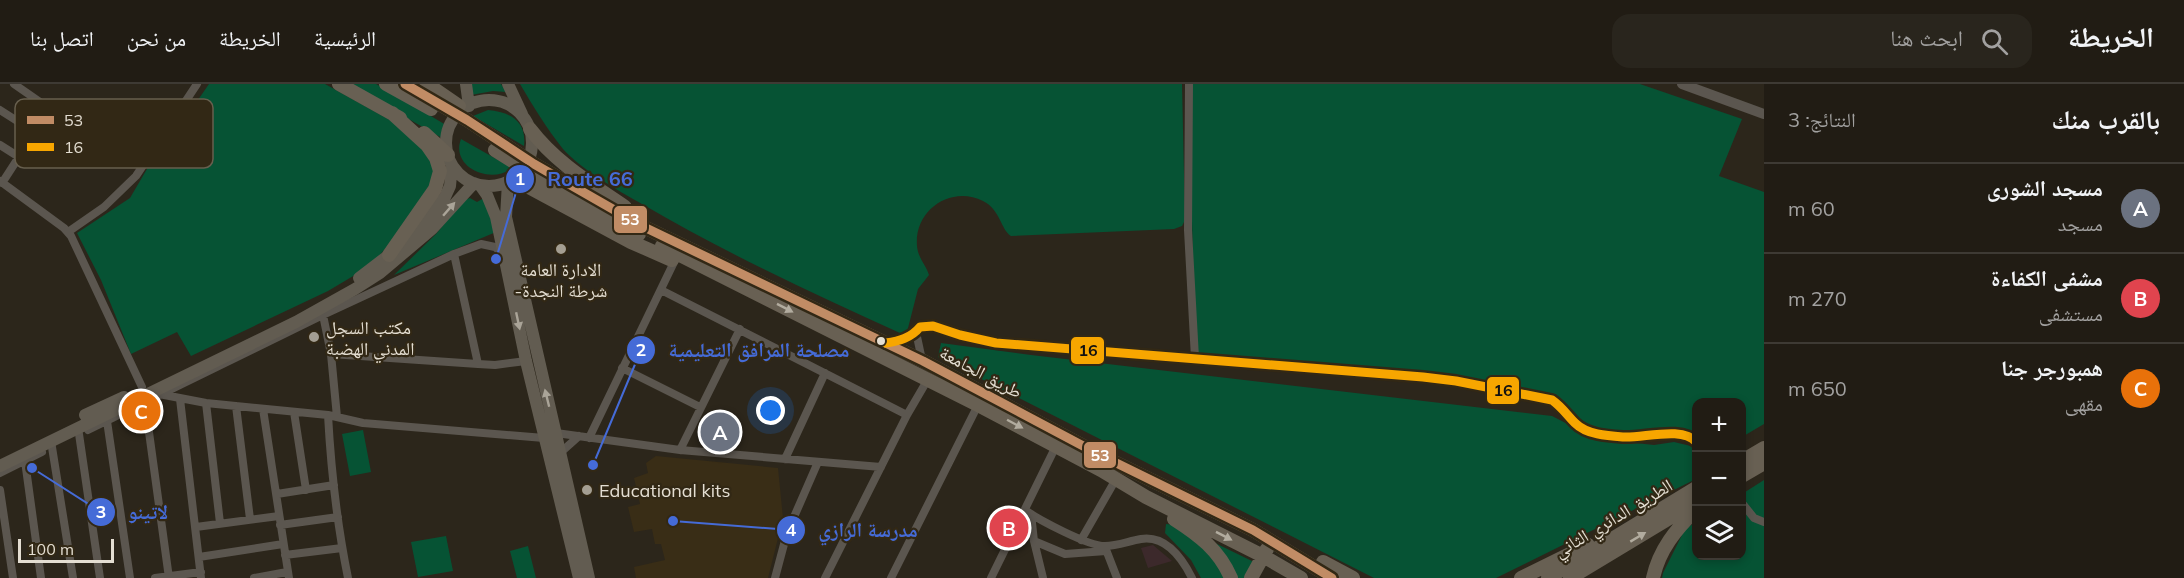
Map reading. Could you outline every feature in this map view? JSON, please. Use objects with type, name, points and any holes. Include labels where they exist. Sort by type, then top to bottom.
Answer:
[{"type":"highway","points":[[339,84],[392,113],[434,140],[450,160]]},
{"type":"highway","points":[[386,84],[445,117],[539,178],[605,211]]},
{"type":"highway","points":[[405,84],[467,120],[605,211]]},
{"type":"highway","points":[[427,84],[466,107]]},
{"type":"highway","points":[[389,255],[435,189],[440,171],[436,158],[427,145],[392,113]]},
{"type":"highway","points":[[527,123],[541,144],[675,252]]},
{"type":"highway","points":[[511,180],[631,242],[675,252]]},
{"type":"highway","name":"طريق الجامعة","points":[[605,211],[675,252],[978,405],[1301,578]]},
{"type":"highway","name":"طريق الجامعة","points":[[675,252],[886,342],[1102,456],[1253,530],[1332,578]]},
{"type":"highway","points":[[1746,459],[1764,448]]},
{"type":"highway","points":[[1746,473],[1764,462]]},
{"type":"highway","name":"الطريق الدائري الثاني","points":[[1548,578],[1692,490]]},
{"type":"highway","points":[[1146,497],[1209,544],[1218,554],[1231,578]]},
{"type":"highway","name":"الطريق الدائري الثاني","points":[[1570,578],[1692,504]]},
{"type":"highway","points":[[1653,578],[1668,542],[1679,526],[1692,514]]},
{"type":"highway","points":[[1521,578],[1644,519]]},
{"type":"highway","points":[[1253,530],[1304,552],[1353,578]]},
{"type":"highway","points":[[1251,578],[1271,542]]},
{"type":"main road","points":[[466,84],[466,107]]},
{"type":"main road","points":[[450,160],[465,179],[489,186],[511,180],[524,169],[530,156],[532,142],[527,123],[508,84]]},
{"type":"main road","points":[[0,466],[52,444],[158,392],[294,318],[350,284],[389,255],[421,225],[445,197],[450,186],[450,160],[446,142],[448,130],[454,118],[466,107],[480,102],[493,101],[510,106],[527,123]]},
{"type":"main road","points":[[511,180],[506,217],[579,578]]},
{"type":"main road","points":[[477,184],[487,195],[496,217],[526,361],[550,435],[560,453],[589,578]]},
{"type":"main road","points":[[0,457],[142,387],[294,318],[325,310],[380,273],[432,229],[477,184]]},
{"type":"street","points":[[14,84],[36,99]]},
{"type":"street","points":[[186,99],[196,84]]},
{"type":"street","points":[[1189,84],[1188,230],[1195,358]]},
{"type":"street","points":[[1682,84],[1764,114]]},
{"type":"street","points":[[0,110],[15,120]]},
{"type":"street","points":[[0,145],[15,154]]},
{"type":"street","points":[[15,163],[1,182],[68,232],[142,387]]},
{"type":"street","points":[[68,232],[104,207],[141,168]]},
{"type":"street","points":[[0,473],[52,444],[145,403],[158,392],[325,310],[454,254],[482,244],[495,247],[504,256]]},
{"type":"street","points":[[589,438],[661,290],[675,252]]},
{"type":"street","points":[[454,254],[478,364]]},
{"type":"street","points":[[661,290],[907,415]]},
{"type":"street","points":[[325,310],[337,417]]},
{"type":"street","points":[[886,342],[900,340],[916,332],[920,327],[933,326],[996,343],[1456,381],[1552,400],[1584,430],[1605,435],[1642,438],[1675,433],[1689,435],[1692,438]]},
{"type":"street","points":[[680,450],[740,329]]},
{"type":"street","points":[[916,332],[923,361]]},
{"type":"street","points":[[331,354],[495,365],[526,361]]},
{"type":"street","points":[[622,368],[700,407]]},
{"type":"street","points":[[785,459],[825,373]]},
{"type":"street","points":[[825,578],[907,415],[928,379]]},
{"type":"street","points":[[158,392],[180,399],[328,415],[363,423],[579,436],[680,450],[881,467]]},
{"type":"street","points":[[155,578],[201,575],[180,399]]},
{"type":"street","points":[[145,403],[169,577]]},
{"type":"street","points":[[207,403],[220,523]]},
{"type":"street","points":[[891,578],[978,405]]},
{"type":"street","points":[[236,406],[250,519]]},
{"type":"street","points":[[254,578],[288,575],[262,409]]},
{"type":"street","points":[[294,412],[306,490]]},
{"type":"street","points":[[328,415],[334,485],[348,578],[342,578]]},
{"type":"street","points":[[107,421],[130,578]]},
{"type":"street","points":[[79,434],[100,578]]},
{"type":"street","points":[[560,453],[579,436]]},
{"type":"street","points":[[52,444],[73,578]]},
{"type":"street","points":[[991,578],[1028,512],[1056,446]]},
{"type":"street","points":[[25,461],[42,578]]},
{"type":"street","points":[[775,578],[787,533],[818,462]]},
{"type":"street","points":[[1081,540],[1116,479]]},
{"type":"street","points":[[277,494],[334,485]]},
{"type":"street","points":[[0,490],[13,578]]},
{"type":"street","points":[[1744,506],[1754,518],[1764,522]]},
{"type":"street","points":[[1028,512],[1081,540],[1105,548],[1117,578]]},
{"type":"street","points":[[1028,512],[1043,578]]},
{"type":"street","points":[[196,527],[279,516]]},
{"type":"street","points":[[280,525],[338,517]]},
{"type":"street","points":[[1034,541],[1065,554],[1154,538],[1168,545],[1178,554],[1192,578]]},
{"type":"street","points":[[199,557],[283,544]]},
{"type":"street","points":[[285,555],[342,548]]},
{"type":"shaded area","points":[[656,456],[778,468],[783,518],[768,578],[636,578],[634,567],[665,560],[661,544],[655,544],[652,529],[634,532],[628,507],[640,504],[634,478],[648,473],[646,463]]},
{"type":"shaded area","points":[[1153,545],[1172,561],[1148,568],[1141,548]]},
{"type":"green space","points":[[209,84],[325,84],[399,125],[433,161],[433,180],[397,235],[378,257],[365,269],[328,291],[191,356],[177,332],[131,354],[101,280],[77,233],[130,198],[148,168],[213,168],[213,99],[199,99]]},
{"type":"green space","points":[[347,84],[376,84],[385,89],[446,125],[442,138]]},
{"type":"green space","points":[[471,84],[501,84],[506,92],[493,91],[471,95]]},
{"type":"green space","points":[[520,84],[1182,84],[1185,220],[1182,226],[1174,229],[1011,236],[993,209],[983,201],[959,196],[947,199],[928,212],[918,233],[919,254],[929,275],[918,289],[907,332],[900,333],[737,256],[600,179],[563,149]]},
{"type":"green space","points":[[1189,84],[1640,84],[1742,119],[1719,176],[1764,192],[1764,424],[1746,435],[1746,398],[1692,398],[1692,438],[1689,435],[1642,438],[1584,430],[1552,400],[1457,381],[1195,358]]},
{"type":"green space","points":[[488,110],[510,116],[520,124],[523,130],[524,146],[473,116]]},
{"type":"green space","points":[[461,139],[512,168],[494,175],[475,171],[462,158],[459,149]]},
{"type":"green space","points":[[470,198],[477,202],[484,198],[496,232],[394,275],[436,234],[464,200]]},
{"type":"green space","points":[[941,343],[1552,416],[1597,439],[1654,445],[1674,442],[1692,446],[1692,481],[1496,578],[1374,578],[938,357]]},
{"type":"green space","points":[[363,430],[371,472],[350,476],[342,434]]},
{"type":"green space","points":[[1764,480],[1764,578],[1662,578],[1685,529],[1692,525],[1692,560],[1746,560],[1746,491]]},
{"type":"green space","points":[[1166,524],[1182,526],[1203,541],[1227,578],[1201,578],[1191,560],[1165,533]]},
{"type":"green space","points":[[446,536],[453,571],[418,577],[411,542]]},
{"type":"green space","points":[[1215,543],[1254,562],[1247,578],[1236,578]]},
{"type":"green space","points":[[528,546],[536,578],[517,578],[510,551]]},
{"type":"transit line","name":"53","points":[[405,84],[467,120],[534,164],[644,227],[923,361],[1102,456],[1253,530],[1332,578]]},
{"type":"transit line","name":"16","points":[[886,343],[913,334],[920,327],[933,326],[996,343],[1423,377],[1456,381],[1552,400],[1580,427],[1598,434],[1624,437],[1673,434],[1692,439]]},
{"type":"place","name":"الادارة العامة -شرطة النجدة","points":[[561,249]]},
{"type":"place","name":"Route 66","points":[[496,259]]},
{"type":"place","name":"مكتب السجل المدني الهضبة","points":[[314,337]]},
{"type":"place","name":"همبورجر جنا","points":[[141,411]]},
{"type":"place","name":"مسجد الشورى","points":[[720,432]]},
{"type":"place","name":"مصلحة المرافق التعليمية","points":[[593,465]]},
{"type":"place","name":"لاتينو","points":[[32,468]]},
{"type":"place","name":"Educational kits","points":[[587,490]]},
{"type":"place","name":"مدرسة الرازي","points":[[673,521]]},
{"type":"place","name":"مشفى الكفاءة","points":[[1009,528]]}]
